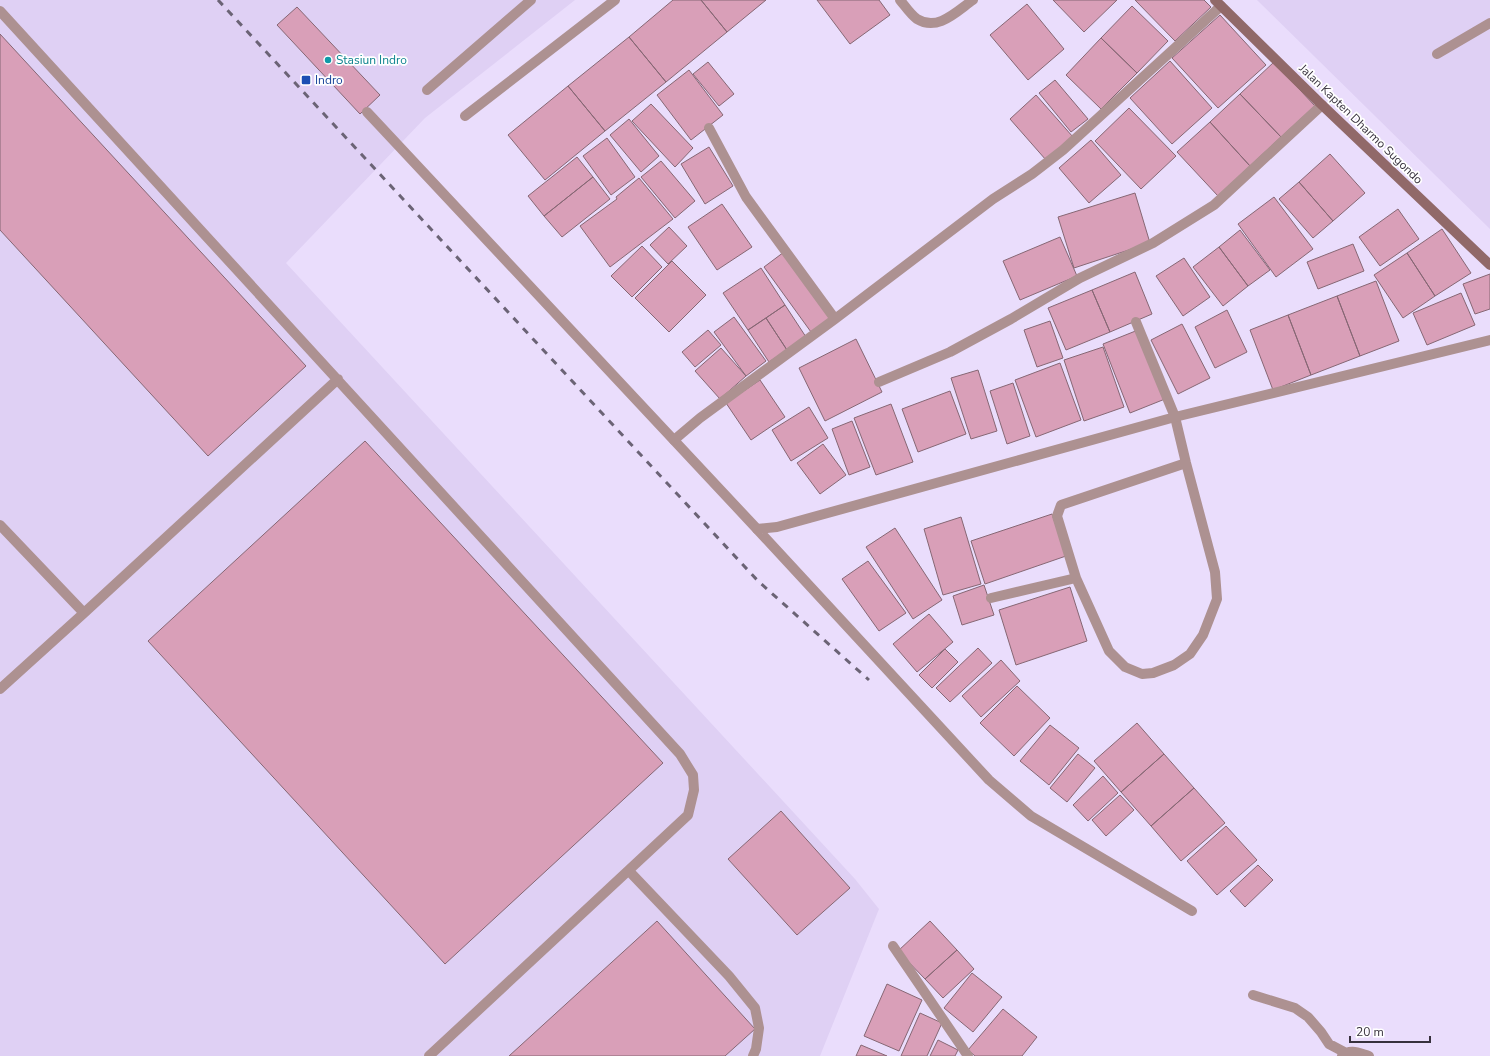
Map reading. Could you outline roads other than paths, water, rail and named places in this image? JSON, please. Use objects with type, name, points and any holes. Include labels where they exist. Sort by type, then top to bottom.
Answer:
[{"type":"main road","name":"Jalan Kapten Dharmo Sugondo","points":[[1218,3],[1322,105],[1490,265]]},
{"type":"street","points":[[427,90],[531,0]]},
{"type":"street","points":[[465,116],[614,0]]},
{"type":"street","points":[[900,0],[918,19],[932,24],[940,23],[973,0]]},
{"type":"street","points":[[674,440],[700,418],[835,319],[993,199],[1032,174],[1063,150],[1218,3]]},
{"type":"street","points":[[0,11],[680,754],[693,776],[694,790],[688,815],[429,1056]]},
{"type":"street","points":[[1437,54],[1490,23]]},
{"type":"street","points":[[880,382],[950,352],[1011,319],[1080,278],[1153,243],[1214,205],[1322,105]]},
{"type":"street","points":[[367,112],[990,780],[1031,816],[1192,911]]},
{"type":"street","points":[[709,128],[746,197],[835,319]]},
{"type":"street","points":[[1136,322],[1175,417],[1216,572],[1217,599],[1204,634],[1190,654],[1174,665],[1153,673],[1142,674],[1125,667],[1109,651],[1076,578],[1057,516],[1061,505],[1186,463]]},
{"type":"street","points":[[757,529],[777,527],[1175,417],[1490,340]]},
{"type":"street","points":[[0,689],[338,379]]},
{"type":"street","points":[[0,525],[84,613]]},
{"type":"street","points":[[991,598],[1076,578]]},
{"type":"street","points":[[629,871],[729,976],[755,1008],[759,1028],[756,1050],[753,1056]]},
{"type":"street","points":[[892,946],[968,1056]]},
{"type":"street","points":[[1253,995],[1295,1008],[1308,1017],[1329,1044],[1344,1054],[1354,1051],[1368,1056]]},
{"type":"railway","points":[[218,0],[758,581],[869,680]]},
{"type":"place","name":"Stasiun Indro","points":[[328,60]]},
{"type":"place","name":"Indro","points":[[306,80]]}]
